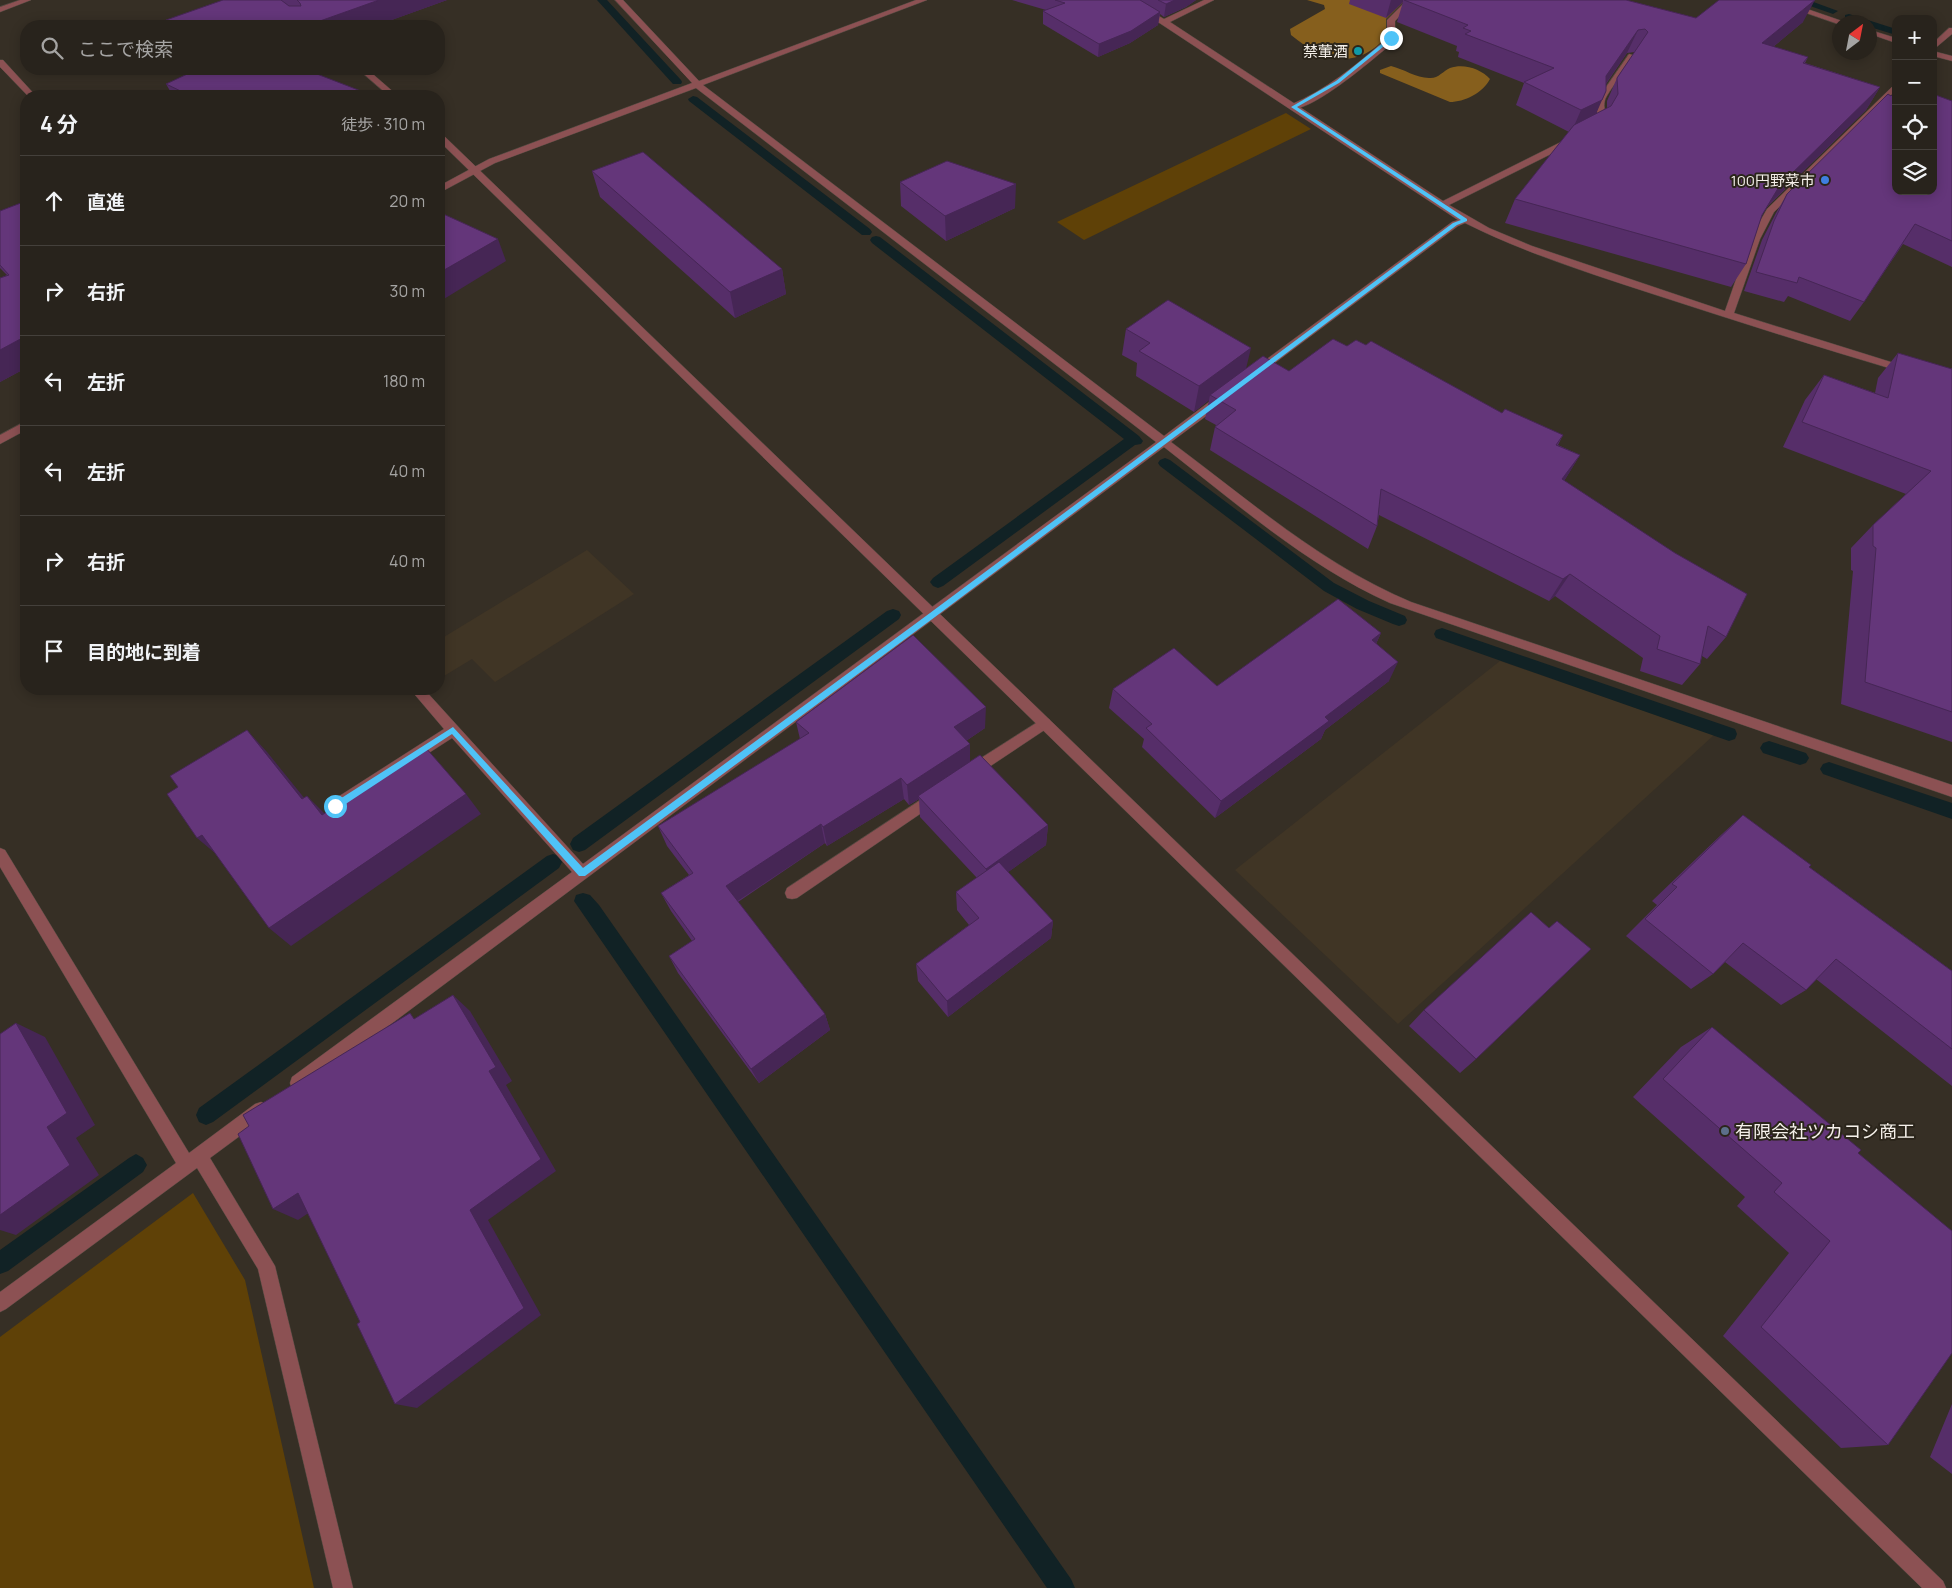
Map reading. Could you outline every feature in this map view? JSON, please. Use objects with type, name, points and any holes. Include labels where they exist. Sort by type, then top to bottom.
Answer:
[{"type":"street","points":[[0,10],[27,0]]},
{"type":"street","points":[[619,0],[705,92],[1163,442],[1314,556],[1342,574],[1373,591],[1416,608],[1952,791]]},
{"type":"street","points":[[445,187],[492,161],[923,0]]},
{"type":"street","points":[[1125,0],[1164,22],[1465,220],[1496,236],[1530,250],[1728,316],[1915,373]]},
{"type":"street","points":[[1164,22],[1210,0]]},
{"type":"street","points":[[1293,107],[1306,102],[1338,82],[1388,43],[1391,38],[1391,20],[1411,0]]},
{"type":"street","points":[[1773,0],[1832,19]]},
{"type":"street","points":[[1937,44],[1952,30]]},
{"type":"street","points":[[1877,34],[1892,40]]},
{"type":"street","points":[[1937,54],[1952,59]]},
{"type":"street","points":[[1443,205],[1584,133],[1601,120],[1602,100],[1632,56]]},
{"type":"street","points":[[0,62],[26,90]]},
{"type":"street","points":[[369,75],[387,90]]},
{"type":"street","points":[[1728,316],[1755,239],[1770,211],[1892,89]]},
{"type":"street","points":[[445,142],[1936,1588]]},
{"type":"street","points":[[1250,377],[1455,224],[1465,220]]},
{"type":"street","points":[[287,1091],[932,615],[1226,395]]},
{"type":"street","points":[[0,440],[20,428]]},
{"type":"street","points":[[421,695],[582,873]]},
{"type":"street","points":[[963,778],[1044,723]]},
{"type":"street","points":[[335,806],[453,730]]},
{"type":"street","points":[[792,893],[946,789]]},
{"type":"street","points":[[0,854],[193,1161],[266,1266],[343,1588]]},
{"type":"street","points":[[0,1303],[271,1103]]},
{"type":"shaded area","points":[[1307,0],[1405,0],[1386,19],[1386,37],[1375,48],[1363,55],[1339,58],[1315,51],[1291,35],[1290,29],[1325,9],[1324,5]]},
{"type":"shaded area","points":[[1391,66],[1419,77],[1432,78],[1450,68],[1461,66],[1477,70],[1490,79],[1483,89],[1473,96],[1450,102],[1380,73],[1380,70]]},
{"type":"shaded area","points":[[1286,113],[1311,129],[1084,240],[1057,222]]},
{"type":"shaded area","points":[[587,550],[634,594],[495,682],[472,659],[445,675],[445,636]]},
{"type":"shaded area","points":[[1500,661],[1714,735],[1398,1024],[1235,870]]},
{"type":"shaded area","points":[[193,1193],[245,1280],[314,1588],[0,1588],[0,1337]]},
{"type":"building","points":[[223,0],[281,0],[289,6],[301,6],[297,0],[379,0],[323,20],[166,20]]},
{"type":"building","points":[[1055,0],[1140,0],[1160,12],[1131,31],[1099,44],[1043,11],[1065,3]]},
{"type":"building","points":[[1158,0],[1175,0],[1166,4]]},
{"type":"building","points":[[1404,0],[1626,0],[1696,18],[1719,0],[1815,0],[1762,43],[1808,57],[1803,63],[1880,87],[1780,185],[1762,215],[1746,264],[1515,199],[1574,125],[1611,106],[1618,94],[1617,78],[1648,32],[1645,29],[1638,30],[1606,76],[1606,91],[1602,100],[1581,110],[1524,82],[1554,68],[1465,34],[1471,31],[1463,28],[1468,25]]},
{"type":"building","points":[[185,75],[320,75],[358,90],[178,90],[166,84]]},
{"type":"building","points":[[1888,94],[1891,96],[1892,195],[1937,195],[1937,95],[1952,101],[1952,241],[1915,224],[1864,302],[1799,277],[1797,283],[1756,272],[1774,221],[1787,194]]},
{"type":"building","points":[[643,152],[782,269],[730,292],[592,171]]},
{"type":"building","points":[[947,161],[1016,184],[945,216],[900,182]]},
{"type":"building","points":[[20,203],[20,339],[0,350],[0,278],[9,275],[0,265],[0,211]]},
{"type":"building","points":[[445,215],[498,239],[445,270]]},
{"type":"building","points":[[1168,300],[1251,348],[1199,386],[1139,351],[1150,343],[1126,329]]},
{"type":"building","points":[[1333,339],[1347,346],[1356,340],[1366,345],[1371,341],[1502,413],[1505,409],[1563,435],[1556,445],[1580,455],[1562,479],[1675,553],[1747,594],[1726,637],[1708,626],[1700,664],[1657,649],[1660,636],[1570,574],[1563,579],[1381,489],[1377,526],[1215,427],[1236,410],[1210,395],[1263,356],[1289,371]]},
{"type":"building","points":[[1898,353],[1952,369],[1952,712],[1865,682],[1876,548],[1873,546],[1873,525],[1931,471],[1802,422],[1824,375],[1888,398]]},
{"type":"building","points":[[1338,599],[1381,633],[1372,640],[1398,662],[1325,717],[1329,721],[1221,801],[1146,728],[1152,724],[1113,689],[1174,648],[1217,686]]},
{"type":"building","points":[[913,635],[986,707],[954,727],[970,744],[907,785],[901,778],[823,827],[821,824],[726,886],[825,1014],[751,1069],[669,956],[695,939],[661,893],[693,873],[658,826],[809,733],[796,722]]},
{"type":"building","points":[[247,730],[302,799],[307,796],[322,815],[426,748],[466,794],[269,928],[202,835],[197,838],[167,794],[178,787],[170,776]]},
{"type":"building","points":[[980,755],[1048,825],[986,869],[918,796]]},
{"type":"building","points":[[1743,815],[1811,865],[1809,867],[1952,971],[1952,1049],[1836,959],[1806,990],[1743,943],[1713,974],[1645,919],[1677,887],[1672,884]]},
{"type":"building","points":[[999,862],[1053,921],[947,1001],[916,964],[979,918],[956,892]]},
{"type":"building","points":[[1531,912],[1549,928],[1557,921],[1591,949],[1476,1059],[1424,1010]]},
{"type":"building","points":[[453,995],[496,1067],[489,1071],[541,1159],[470,1210],[524,1308],[395,1404],[357,1324],[360,1322],[298,1193],[273,1209],[238,1134],[249,1126],[243,1115],[410,1013],[414,1019]]},
{"type":"building","points":[[16,1023],[67,1113],[47,1127],[70,1165],[0,1215],[0,1034]]},
{"type":"building","points":[[1712,1027],[1861,1150],[1858,1153],[1952,1231],[1952,1353],[1888,1445],[1761,1327],[1830,1241],[1774,1192],[1782,1183],[1663,1079]]},
{"type":"waterway","points":[[602,0],[677,82]]},
{"type":"waterway","points":[[1798,0],[1833,11]]},
{"type":"waterway","points":[[1877,26],[1892,31]]},
{"type":"waterway","points":[[693,99],[866,232]]},
{"type":"waterway","points":[[876,240],[1134,439]]},
{"type":"waterway","points":[[938,582],[1134,439]]},
{"type":"waterway","points":[[1165,463],[1329,587],[1363,605],[1399,620]]},
{"type":"waterway","points":[[579,844],[893,615]]},
{"type":"waterway","points":[[1442,634],[1729,734]]},
{"type":"waterway","points":[[1769,748],[1800,758]]},
{"type":"waterway","points":[[1829,769],[1952,811]]},
{"type":"waterway","points":[[206,1115],[553,862]]},
{"type":"waterway","points":[[583,901],[592,911],[1062,1588]]},
{"type":"waterway","points":[[0,1263],[136,1165]]},
{"type":"place","name":"禁葷酒","points":[[1358,51]]},
{"type":"place","name":"100円野菜市","points":[[1825,180]]},
{"type":"place","name":"有限会社ツカコシ商工","points":[[1725,1131]]},
{"type":"route","points":[[335,806],[453,730],[582,873],[932,615],[1455,224],[1465,220],[1293,107],[1306,102],[1338,82],[1388,43],[1391,38]]}]
